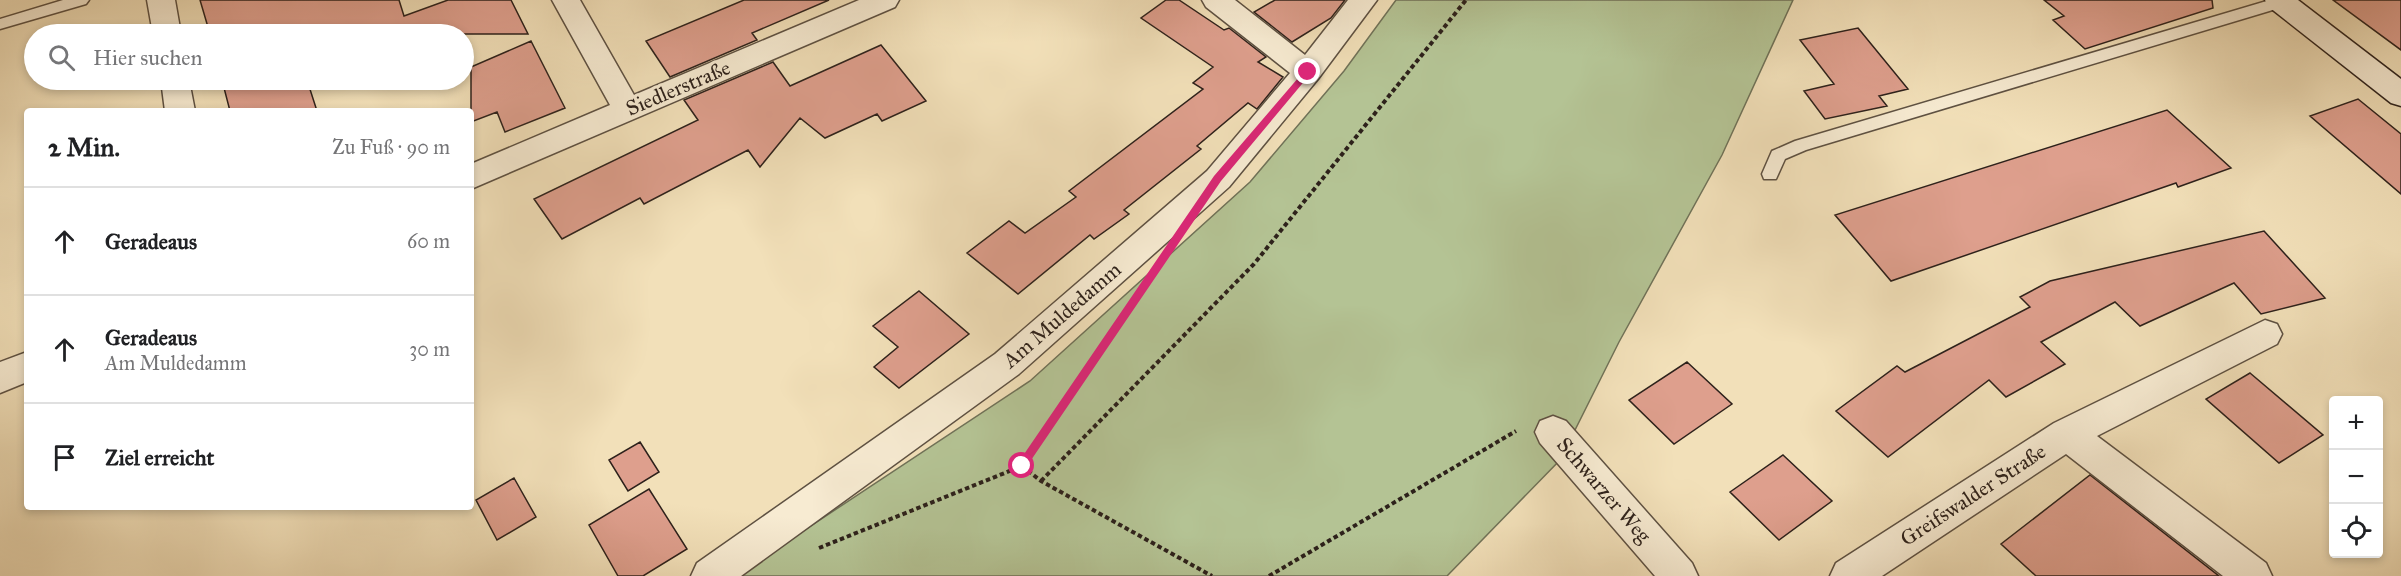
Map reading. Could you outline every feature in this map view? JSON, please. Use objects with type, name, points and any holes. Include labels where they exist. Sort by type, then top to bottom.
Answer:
[{"type":"street","points":[[161,0],[165,24]]},
{"type":"street","points":[[566,0],[627,110]]},
{"type":"street","name":"Siedlerstraße","points":[[474,176],[885,0]]},
{"type":"street","points":[[1216,0],[1308,72]]},
{"type":"street","name":"Am Muldedamm","points":[[710,576],[1007,364],[1218,179],[1308,72],[1363,0]]},
{"type":"street","points":[[2282,1],[2401,95]]},
{"type":"street","points":[[177,90],[180,108]]},
{"type":"street","name":"Greifswalder Straße","points":[[1849,576],[2067,434],[2265,334]]},
{"type":"street","points":[[0,378],[24,367]]},
{"type":"street","name":"Schwarzer Weg","points":[[1553,432],[1679,576]]},
{"type":"street","name":"Greifswalder Straße","points":[[2067,434],[2253,576]]},
{"type":"lane","points":[[0,24],[81,0]]},
{"type":"lane","points":[[1770,174],[1778,155],[1801,144],[2282,1]]},
{"type":"path","points":[[1041,481],[1254,264],[1466,0]]},
{"type":"path","points":[[816,550],[1022,466],[1137,298]]},
{"type":"path","points":[[1269,576],[1514,431],[1553,432]]},
{"type":"path","points":[[1022,466],[1041,481],[1212,576]]},
{"type":"green space","points":[[1396,0],[1793,0],[1722,155],[1619,342],[1560,460],[1447,576],[735,576],[1030,381],[1250,182],[1344,71]]},
{"type":"building","points":[[200,0],[399,0],[404,16],[448,0],[511,0],[528,34],[474,34],[474,24],[207,24]]},
{"type":"building","points":[[744,0],[829,0],[752,33],[757,40],[670,77],[646,41]]},
{"type":"building","points":[[1166,0],[1179,0],[1224,30],[1229,28],[1266,57],[1258,62],[1283,77],[1257,109],[1248,103],[1197,146],[1201,149],[1124,210],[1129,214],[1094,239],[1090,235],[1018,294],[967,253],[1009,221],[1025,233],[1076,197],[1069,191],[1203,89],[1193,83],[1213,67],[1141,18]]},
{"type":"building","points":[[1275,0],[1345,0],[1331,18],[1292,42],[1254,12]]},
{"type":"building","points":[[2044,0],[2212,0],[2213,8],[2085,49],[2053,20],[2064,16]]},
{"type":"building","points":[[2333,0],[2401,0],[2401,50]]},
{"type":"building","points":[[1858,28],[1908,89],[1879,96],[1887,106],[1825,119],[1804,91],[1834,84],[1800,40]]},
{"type":"building","points":[[531,41],[565,108],[505,132],[497,112],[474,121],[471,90],[474,90],[474,66]]},
{"type":"building","points":[[881,45],[926,101],[882,121],[877,114],[825,138],[800,118],[760,167],[748,150],[644,204],[640,198],[562,239],[534,199],[698,120],[684,100],[773,62],[790,86]]},
{"type":"building","points":[[225,90],[310,90],[316,108],[229,108]]},
{"type":"building","points":[[2358,99],[2401,134],[2401,194],[2310,116]]},
{"type":"building","points":[[2167,110],[2231,168],[2178,187],[2176,183],[1891,281],[1835,215]]},
{"type":"building","points":[[2264,231],[2325,298],[2261,314],[2234,283],[2140,326],[2115,302],[2041,342],[2065,364],[2006,397],[1989,380],[1888,457],[1836,411],[1897,366],[1905,372],[2030,307],[2020,297],[2050,281]]},
{"type":"building","points":[[919,291],[969,334],[899,388],[874,367],[898,347],[873,326]]},
{"type":"building","points":[[1687,362],[1732,404],[1674,444],[1629,400]]},
{"type":"building","points":[[2250,373],[2323,435],[2279,463],[2206,399]]},
{"type":"building","points":[[640,442],[659,472],[628,491],[609,460]]},
{"type":"building","points":[[1783,455],[1832,501],[1779,540],[1730,492]]},
{"type":"building","points":[[2090,475],[2219,576],[2036,576],[2001,544]]},
{"type":"building","points":[[514,478],[536,517],[497,540],[476,500]]},
{"type":"building","points":[[649,489],[687,549],[643,576],[618,576],[589,525]]},
{"type":"route","points":[[1022,466],[1218,179],[1308,72]]}]
